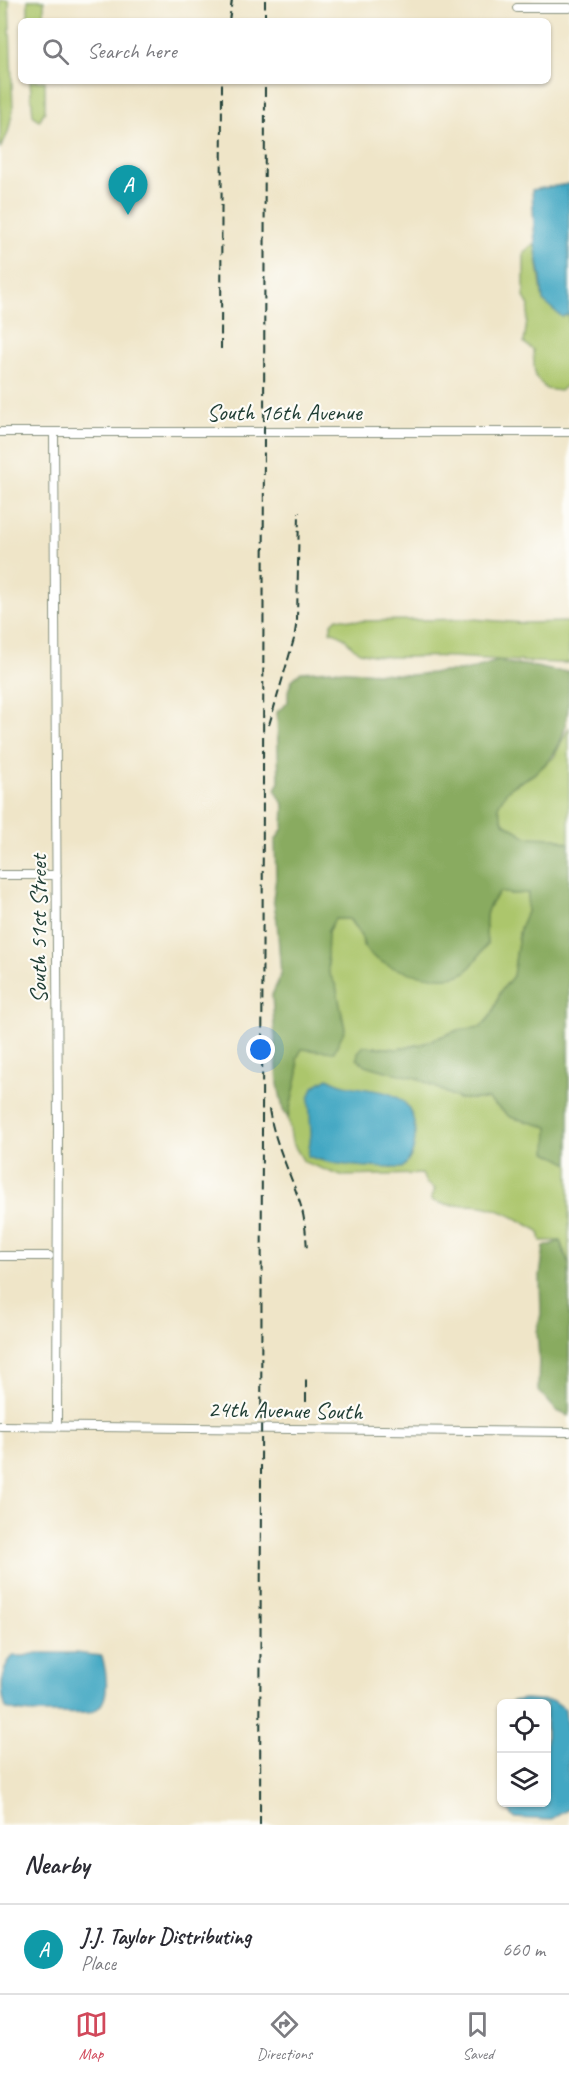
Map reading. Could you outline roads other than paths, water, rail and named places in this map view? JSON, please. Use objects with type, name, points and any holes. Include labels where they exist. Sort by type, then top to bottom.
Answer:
[{"type":"street","points":[[517,8],[569,8]]},
{"type":"street","name":"South 16th Avenue","points":[[0,432],[569,432]]},
{"type":"street","name":"South 51st Street","points":[[54,432],[57,1426]]},
{"type":"street","points":[[0,875],[57,875]]},
{"type":"street","points":[[0,1256],[49,1256]]},
{"type":"street","name":"24th Avenue South","points":[[0,1426],[569,1432]]},
{"type":"water","points":[[569,184],[569,314],[562,317],[543,301],[535,244],[532,190]]},
{"type":"water","points":[[328,1078],[341,1084],[396,1096],[406,1104],[413,1116],[415,1140],[411,1157],[402,1168],[342,1164],[308,1156],[311,1134],[309,1098],[313,1087]]},
{"type":"water","points":[[37,1653],[102,1656],[106,1690],[101,1705],[87,1713],[30,1713],[6,1708],[2,1681],[9,1661],[13,1656]]},
{"type":"water","points":[[551,1701],[554,1701],[565,1709],[569,1748],[569,1809],[550,1820],[514,1818],[508,1807],[551,1807]]},
{"type":"railway","points":[[229,18],[232,0]]},
{"type":"railway","points":[[265,0],[265,18]]},
{"type":"railway","points":[[221,349],[222,84]]},
{"type":"railway","points":[[260,1825],[265,84]]},
{"type":"railway","points":[[269,725],[294,639],[297,620],[299,512]]},
{"type":"railway","points":[[269,1109],[278,1145],[302,1209],[307,1250]]},
{"type":"railway","points":[[306,1379],[306,1402]]},
{"type":"place","name":"J.J. Taylor Distributing","points":[[128,215]]}]
